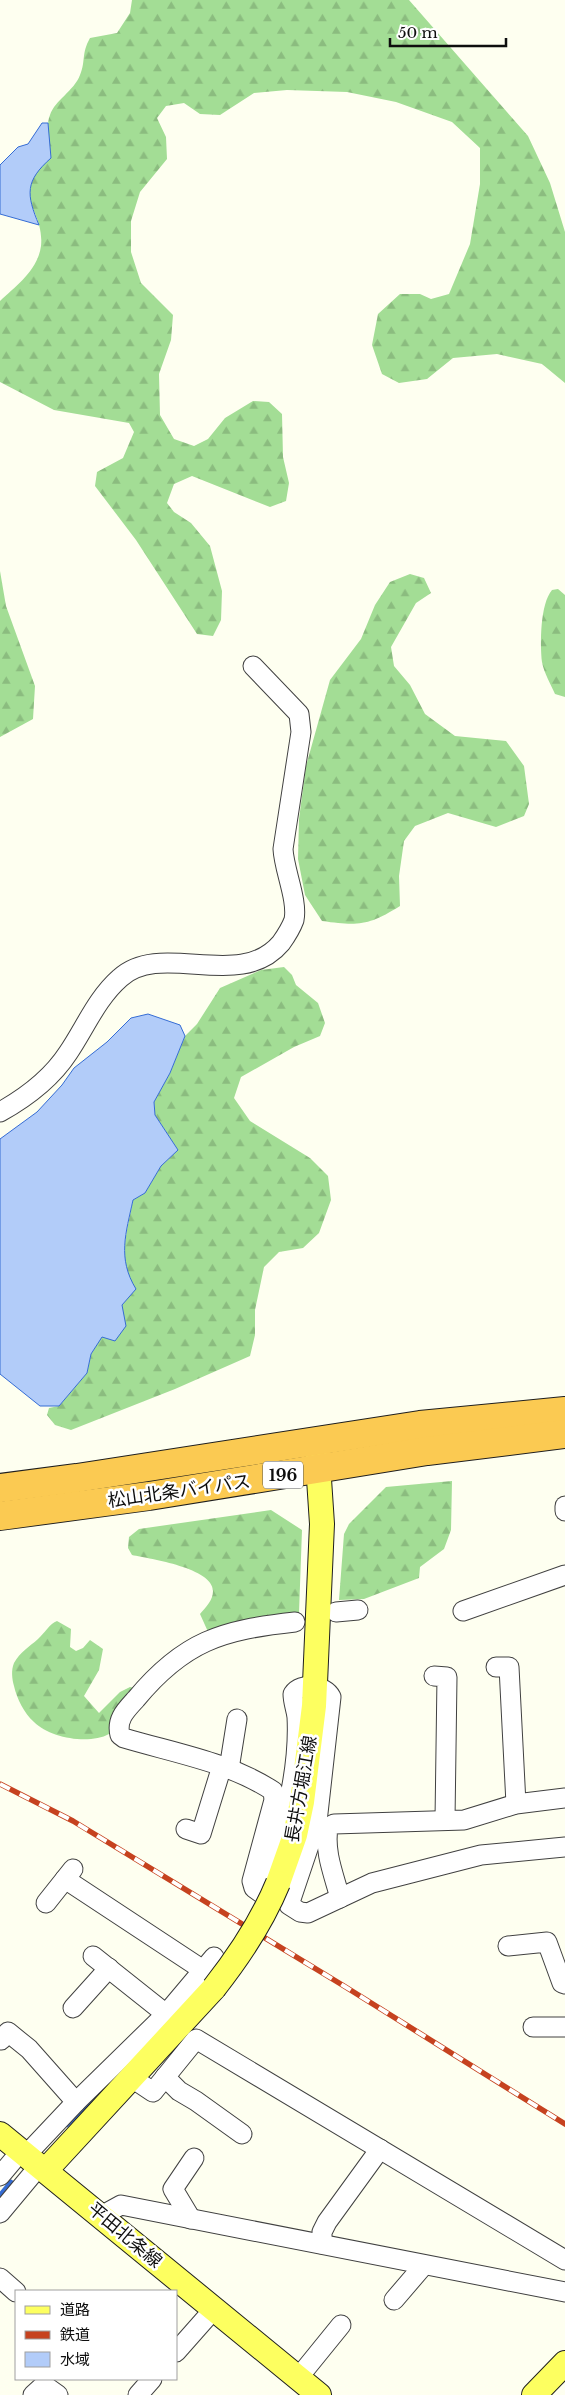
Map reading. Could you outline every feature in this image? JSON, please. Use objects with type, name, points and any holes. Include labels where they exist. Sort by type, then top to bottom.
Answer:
[{"type":"highway","name":"松山北条バイパス","points":[[0,1488],[420,1425],[565,1411]]},
{"type":"highway","name":"松山北条バイパス","points":[[0,1516],[149,1496],[427,1450],[565,1434]]},
{"type":"main road","name":"長井方堀江線","points":[[33,2160],[132,2078],[210,1971],[245,1947],[265,1913],[270,1888],[295,1835],[302,1802],[315,1687],[322,1524],[316,1442]]},
{"type":"main road","name":"平田北条線","points":[[0,2134],[319,2395]]},
{"type":"main road","points":[[534,2395],[565,2362]]},
{"type":"street","points":[[0,1112],[18,1102],[52,1074],[67,1054],[101,998],[120,977],[139,966],[154,964],[238,965],[259,960],[274,951],[287,936],[294,919],[294,904],[284,862],[283,849],[300,732],[300,714],[253,666]]},
{"type":"street","points":[[462,1610],[565,1575]]},
{"type":"street","points":[[336,1612],[358,1610]]},
{"type":"street","points":[[295,1622],[255,1626],[208,1639],[183,1653],[149,1682],[121,1716],[118,1729],[120,1735],[124,1738],[225,1768],[252,1778],[273,1792],[274,1800],[252,1881],[254,1888],[270,1888],[289,1905],[300,1912],[308,1913],[372,1883],[481,1855],[565,1847]]},
{"type":"street","points":[[496,1667],[509,1667],[516,1804]]},
{"type":"street","points":[[434,1676],[447,1677],[445,1820]]},
{"type":"street","points":[[289,1905],[317,1822],[326,1750],[331,1697],[328,1691],[315,1687]]},
{"type":"street","points":[[186,1829],[202,1834],[225,1768],[237,1719]]},
{"type":"street","points":[[340,1898],[328,1853],[328,1828],[334,1824],[464,1820],[516,1804],[565,1798]]},
{"type":"street","points":[[0,2213],[33,2160],[76,2102],[210,1971],[69,1874],[46,1903]]},
{"type":"street","points":[[508,1946],[547,1942],[562,1984],[565,1984]]},
{"type":"street","points":[[93,1956],[166,2014]]},
{"type":"street","points":[[73,2008],[109,1968]]},
{"type":"street","points":[[533,2027],[565,2027]]},
{"type":"street","points":[[1,2040],[8,2032],[28,2049],[76,2102]]},
{"type":"street","points":[[132,2078],[152,2092],[196,2039],[565,2260]]},
{"type":"street","points":[[165,2077],[178,2091],[196,2101],[242,2134]]},
{"type":"street","points":[[322,2244],[322,2232],[327,2222],[380,2149]]},
{"type":"street","points":[[191,2219],[173,2189],[194,2158]]},
{"type":"street","points":[[0,2176],[33,2160]]},
{"type":"street","points":[[101,2216],[121,2205],[565,2292]]},
{"type":"street","points":[[394,2300],[424,2264]]},
{"type":"street","points":[[0,2278],[15,2291]]},
{"type":"street","points":[[178,2350],[214,2309]]},
{"type":"street","points":[[298,2378],[341,2325]]},
{"type":"street","points":[[138,2395],[151,2380]]},
{"type":"street","points":[[33,2395],[44,2385],[58,2395]]},
{"type":"green space","points":[[132,0],[409,0],[528,136],[550,183],[565,232],[565,383],[542,364],[497,354],[453,358],[427,379],[399,383],[382,374],[372,345],[378,314],[400,294],[420,294],[431,299],[449,294],[470,244],[480,184],[480,148],[452,122],[396,102],[347,92],[287,90],[254,93],[220,115],[200,114],[184,103],[166,106],[157,118],[166,137],[167,159],[140,192],[131,221],[131,252],[141,283],[173,315],[171,340],[159,374],[160,415],[174,439],[194,446],[208,439],[225,418],[253,401],[269,402],[282,414],[283,457],[289,483],[286,501],[270,507],[192,476],[174,484],[167,503],[174,512],[191,523],[210,546],[222,591],[221,620],[213,636],[197,634],[136,540],[95,486],[97,472],[123,458],[134,432],[129,423],[54,410],[0,382],[0,301],[31,270],[36,263],[41,246],[41,232],[29,193],[31,183],[38,171],[51,157],[48,130],[50,115],[52,110],[77,81],[82,70],[85,49],[90,38],[117,33],[130,13]]},
{"type":"green space","points":[[0,571],[6,606],[35,686],[33,719],[0,737]]},
{"type":"green space","points":[[410,574],[424,578],[431,593],[416,603],[391,647],[394,666],[410,685],[425,714],[455,736],[506,741],[524,766],[529,804],[524,816],[496,827],[448,813],[415,826],[404,841],[399,876],[400,906],[389,913],[362,923],[345,924],[322,921],[305,895],[298,859],[299,819],[306,766],[330,680],[361,639],[375,605],[390,582]]},
{"type":"green space","points":[[558,589],[565,595],[565,697],[555,694],[544,670],[541,654],[541,635],[545,605],[552,590]]},
{"type":"green space","points":[[284,967],[292,975],[296,985],[318,1003],[325,1023],[320,1036],[294,1047],[241,1077],[234,1098],[250,1121],[310,1158],[328,1176],[331,1200],[319,1233],[303,1248],[279,1252],[264,1267],[255,1310],[255,1335],[250,1356],[175,1389],[71,1430],[55,1425],[47,1415],[49,1408],[59,1406],[87,1373],[91,1354],[122,1305],[135,1289],[126,1267],[125,1245],[128,1223],[133,1200],[145,1193],[161,1166],[178,1150],[155,1115],[154,1102],[170,1073],[185,1036],[197,1024],[220,988],[261,970]]},
{"type":"green space","points":[[452,1481],[451,1530],[444,1549],[420,1567],[419,1578],[364,1599],[339,1600],[344,1534],[349,1524],[386,1487]]},
{"type":"green space","points":[[271,1510],[302,1530],[299,1613],[209,1634],[200,1614],[212,1597],[213,1591],[210,1583],[203,1576],[180,1566],[132,1555],[128,1548],[129,1537],[139,1529]]},
{"type":"green space","points":[[57,1621],[71,1629],[70,1647],[76,1651],[83,1648],[90,1640],[103,1649],[99,1670],[84,1696],[99,1713],[120,1692],[130,1687],[135,1688],[109,1734],[91,1739],[59,1736],[41,1728],[30,1718],[19,1701],[12,1677],[14,1663],[22,1653]]},
{"type":"water","points":[[42,123],[48,123],[51,158],[36,174],[30,188],[32,205],[39,225],[0,214],[0,165],[18,147],[28,144]]},
{"type":"water","points":[[148,1014],[180,1025],[185,1036],[170,1073],[154,1102],[155,1115],[178,1150],[161,1166],[145,1193],[133,1200],[126,1234],[125,1256],[130,1278],[136,1289],[122,1305],[126,1326],[115,1341],[102,1337],[91,1354],[87,1373],[59,1406],[40,1406],[0,1374],[0,1139],[37,1112],[62,1085],[74,1068],[107,1042],[131,1018]]},
{"type":"waterway","points":[[67,2125],[116,2076]]},
{"type":"waterway","points":[[0,2195],[11,2182]]},
{"type":"railway","points":[[0,1784],[73,1821],[344,1986],[565,2124]]}]
